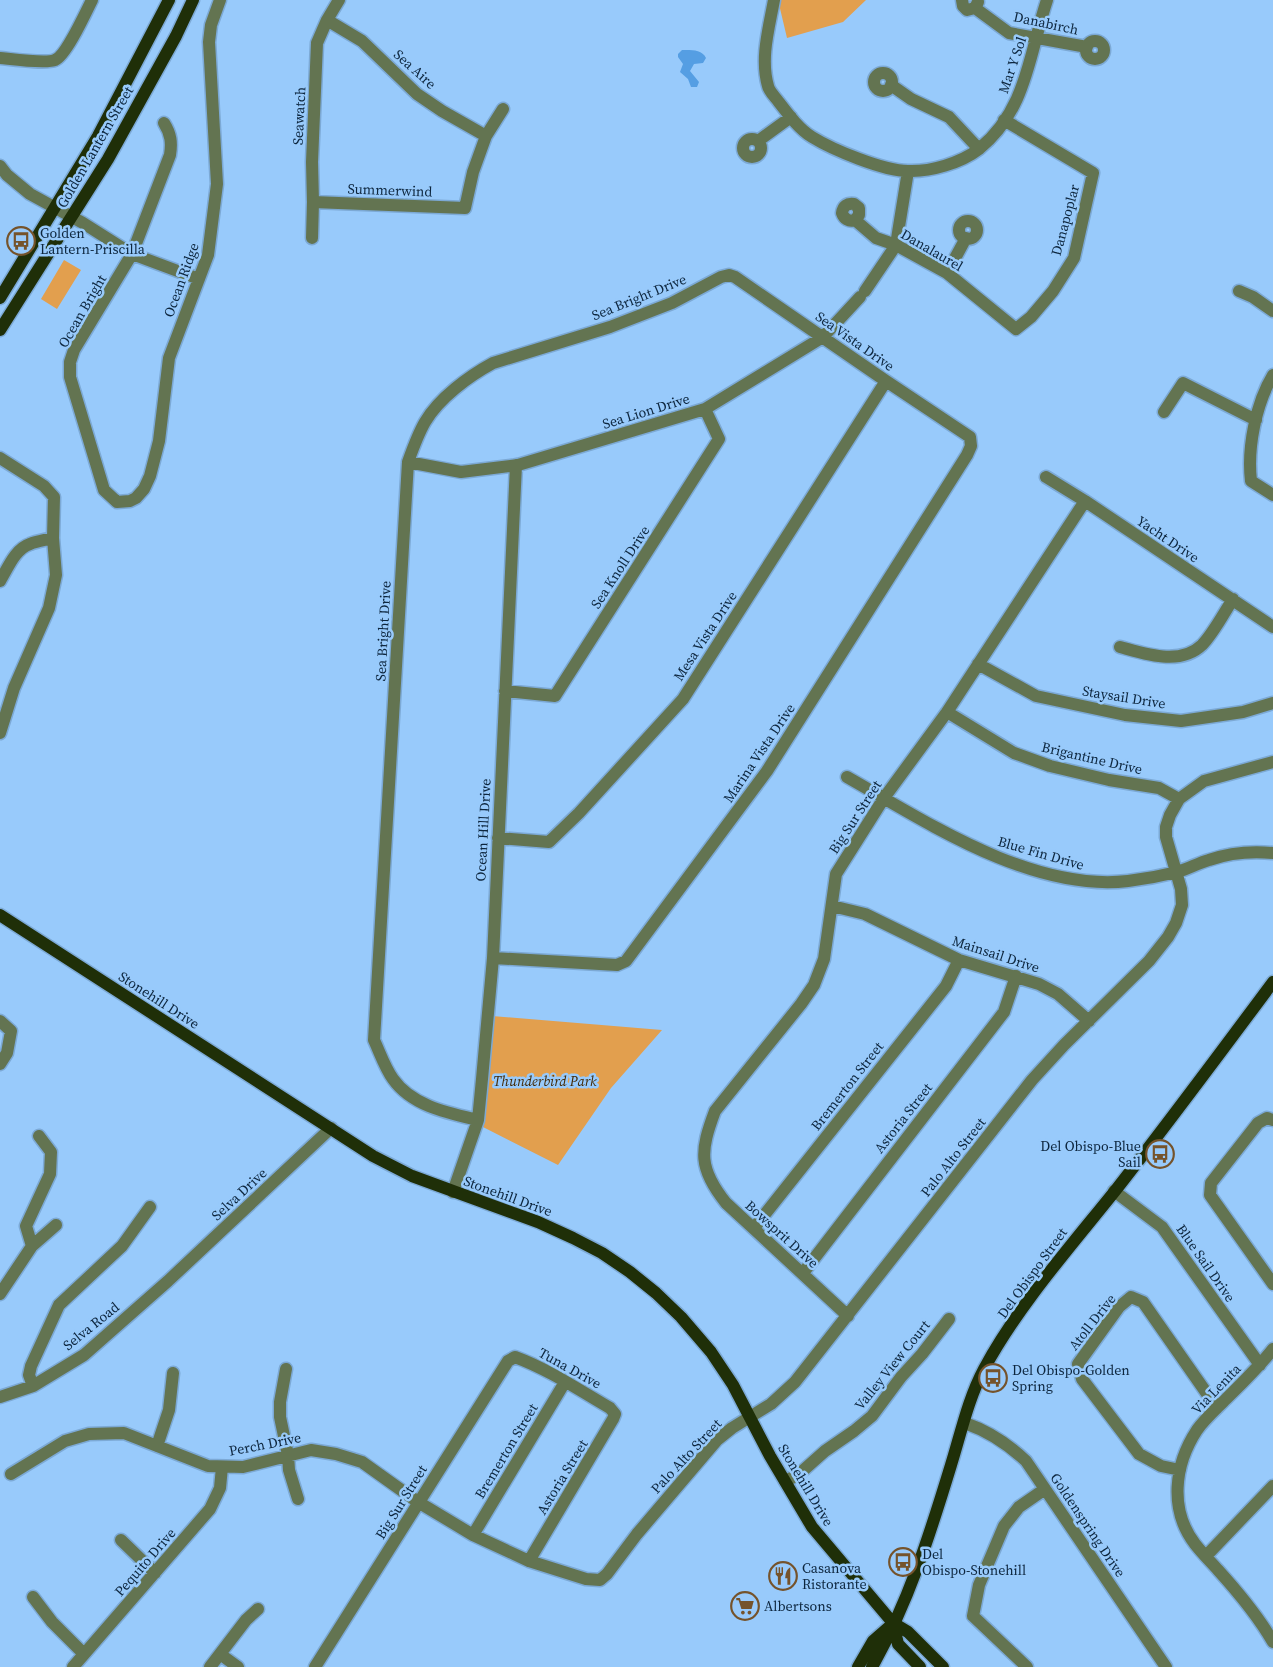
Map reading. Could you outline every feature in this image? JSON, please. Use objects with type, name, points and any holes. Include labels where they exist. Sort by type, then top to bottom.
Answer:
[{"type":"main road","name":"Golden Lantern Street","points":[[0,298],[103,128],[169,0]]},
{"type":"main road","name":"Golden Lantern Street","points":[[0,330],[108,159],[176,36],[193,0]]},
{"type":"main road","name":"Stonehill Drive","points":[[0,915],[373,1156],[404,1172],[453,1192],[538,1222],[602,1253],[630,1272],[681,1317],[711,1352],[734,1384],[750,1417],[812,1527],[893,1624],[908,1632],[943,1667]]},
{"type":"main road","name":"Del Obispo Street","points":[[872,1667],[893,1624],[926,1543],[973,1390],[984,1369],[999,1344],[1058,1260],[1169,1121],[1273,982]]},
{"type":"main road","name":"Stonehill Drive","points":[[893,1624],[898,1644],[920,1667]]},
{"type":"main road","name":"Del Obispo Street","points":[[858,1667],[873,1641],[893,1624]]},
{"type":"street","points":[[0,58],[55,61],[67,48],[92,0]]},
{"type":"street","name":"Ocean Ridge","points":[[130,501],[140,494],[153,466],[159,441],[169,358],[205,264],[211,241],[217,184],[209,42],[211,25],[220,0]]},
{"type":"street","name":"Seawatch","points":[[312,238],[312,162],[317,43],[327,20],[339,0]]},
{"type":"street","name":"Mar Y Sol","points":[[774,0],[764,55],[768,87],[791,117],[811,136],[849,154],[877,165],[908,171],[944,166],[957,161],[979,149],[1004,120],[1024,83],[1047,0]]},
{"type":"street","name":"Danabirch","points":[[962,0],[965,9],[970,10],[976,4],[1009,33],[1087,47]]},
{"type":"street","name":"Sea Aire","points":[[327,20],[362,41],[418,94],[442,111],[486,136]]},
{"type":"street","points":[[891,85],[910,98],[949,117],[979,149]]},
{"type":"street","points":[[486,136],[503,109]]},
{"type":"street","points":[[758,141],[791,117]]},
{"type":"street","name":"Danapoplar","points":[[1004,120],[1093,173],[1074,258],[1053,291],[1031,317],[1016,329]]},
{"type":"street","name":"Ocean Bright","points":[[130,501],[117,502],[104,490],[70,377],[70,362],[74,350],[132,254],[170,155],[172,142],[169,131],[164,123]]},
{"type":"street","name":"Summerwind","points":[[313,202],[465,208],[473,172],[486,136]]},
{"type":"street","points":[[0,166],[7,175],[30,194],[132,254],[199,279]]},
{"type":"street","name":"Sea Lion Drive","points":[[408,462],[461,472],[516,465],[705,409],[823,337],[862,294],[896,245],[908,171]]},
{"type":"street","name":"Danalaurel","points":[[855,220],[876,238],[896,245],[947,273],[1016,329]]},
{"type":"street","points":[[947,273],[966,238]]},
{"type":"street","name":"Sea Vista Drive","points":[[721,276],[729,275],[735,277],[970,437]]},
{"type":"street","name":"Sea Bright Drive","points":[[478,1120],[436,1110],[410,1095],[393,1079],[374,1040],[408,462],[426,420],[438,405],[476,372],[493,363],[610,327],[672,303],[721,276]]},
{"type":"street","points":[[1239,291],[1253,297],[1273,311]]},
{"type":"street","points":[[1273,375],[1256,420],[1249,462],[1251,481],[1273,494]]},
{"type":"street","name":"Mesa Vista Drive","points":[[498,838],[549,842],[579,814],[683,699],[886,381]]},
{"type":"street","points":[[1164,412],[1183,383],[1256,420]]},
{"type":"street","name":"Sea Knoll Drive","points":[[504,690],[555,696],[720,439],[705,409]]},
{"type":"street","name":"Marina Vista Drive","points":[[492,958],[617,966],[626,961],[767,771],[967,455],[971,446],[970,437]]},
{"type":"street","points":[[0,733],[14,688],[49,608],[56,575],[53,538],[54,497],[44,486],[1,462]]},
{"type":"street","name":"Ocean Hill Drive","points":[[453,1192],[478,1120],[492,958],[516,465]]},
{"type":"street","name":"Yacht Drive","points":[[1046,477],[1273,626]]},
{"type":"street","name":"Big Sur Street","points":[[705,1167],[704,1146],[715,1110],[802,1004],[814,985],[824,960],[836,874],[884,798],[947,712],[1085,501]]},
{"type":"street","points":[[0,581],[21,548],[53,538]]},
{"type":"street","points":[[1120,647],[1167,657],[1182,656],[1194,651],[1203,644],[1233,599]]},
{"type":"street","name":"Staysail Drive","points":[[978,664],[1036,696],[1125,715],[1181,721],[1243,712],[1273,703]]},
{"type":"street","name":"Brigantine Drive","points":[[947,712],[1014,753],[1050,766],[1109,780],[1159,788],[1179,799]]},
{"type":"street","name":"Palo Alto Street","points":[[600,1580],[607,1574],[637,1534],[717,1440],[732,1428],[771,1404],[795,1382],[1032,1080],[1149,961],[1168,937],[1176,923],[1182,905],[1177,872],[1166,837],[1166,827],[1170,815],[1179,799],[1204,781],[1273,762]]},
{"type":"street","name":"Blue Fin Drive","points":[[847,777],[969,845],[1010,862],[1047,873],[1086,881],[1114,883],[1142,879],[1177,872],[1223,856],[1247,852],[1273,853]]},
{"type":"street","name":"Mainsail Drive","points":[[832,906],[865,914],[959,960],[1039,984],[1058,994],[1088,1022]]},
{"type":"street","name":"Bremerton Street","points":[[754,1228],[946,986],[959,960]]},
{"type":"street","name":"Astoria Street","points":[[803,1273],[1004,1012],[1016,976]]},
{"type":"street","points":[[0,1021],[11,1031],[7,1053],[0,1064]]},
{"type":"street","points":[[1273,1120],[1267,1118],[1258,1123],[1211,1184],[1210,1194],[1273,1284]]},
{"type":"street","name":"Selva Drive","points":[[168,1281],[331,1128]]},
{"type":"street","points":[[32,1246],[26,1226],[50,1174],[51,1152],[39,1136]]},
{"type":"street","name":"Bowsprit Drive","points":[[705,1167],[712,1186],[726,1203],[848,1316]]},
{"type":"street","name":"Blue Sail Drive","points":[[1114,1191],[1162,1227],[1260,1365]]},
{"type":"street","points":[[33,1386],[29,1375],[31,1366],[59,1305],[122,1246],[150,1207]]},
{"type":"street","points":[[0,1294],[32,1246],[56,1225]]},
{"type":"street","name":"Selva Road","points":[[0,1397],[33,1386],[84,1355],[168,1281]]},
{"type":"street","name":"Atoll Drive","points":[[1178,1476],[1139,1454],[1082,1379],[1078,1364],[1119,1307],[1131,1297],[1143,1302],[1217,1408]]},
{"type":"street","name":"Valley View Court","points":[[785,1481],[798,1475],[872,1416],[901,1377],[922,1354],[949,1319]]},
{"type":"street","name":"Via Lenita","points":[[1178,1476],[1197,1429],[1260,1365],[1273,1349]]},
{"type":"street","name":"Big Sur Street","points":[[315,1667],[508,1361],[515,1357]]},
{"type":"street","name":"Tuna Drive","points":[[515,1357],[525,1360],[610,1408]]},
{"type":"street","points":[[286,1369],[280,1402],[280,1417],[288,1455],[289,1470],[298,1499]]},
{"type":"street","points":[[157,1446],[169,1410],[172,1373]]},
{"type":"street","name":"Bremerton Street","points":[[473,1535],[565,1382]]},
{"type":"street","name":"Astoria Street","points":[[529,1561],[613,1419],[614,1414],[610,1408]]},
{"type":"street","name":"Goldenspring Drive","points":[[964,1423],[977,1427],[1010,1446],[1026,1461],[1166,1667]]},
{"type":"street","name":"Perch Drive","points":[[11,1474],[65,1442],[89,1434],[124,1433],[208,1466],[243,1467],[311,1450],[336,1454],[362,1462],[418,1502],[473,1535],[529,1561],[586,1579],[600,1580]]},
{"type":"street","name":"Pequito Drive","points":[[73,1667],[210,1509],[220,1488],[222,1467]]},
{"type":"street","points":[[1178,1476],[1178,1500],[1182,1523],[1195,1544],[1270,1627],[1273,1642]]},
{"type":"street","points":[[1206,1556],[1273,1486]]},
{"type":"street","points":[[1027,1667],[973,1616],[979,1586],[1004,1526],[1019,1507],[1046,1489]]},
{"type":"street","points":[[121,1540],[156,1573]]},
{"type":"street","points":[[33,1597],[52,1622],[84,1654]]},
{"type":"street","points":[[210,1667],[246,1620],[258,1609]]},
{"type":"street","points":[[220,1654],[238,1667]]},
{"type":"green space","points":[[778,0],[866,0],[843,22],[787,38]]},
{"type":"green space","points":[[64,260],[81,270],[57,309],[41,299]]},
{"type":"green space","name":"Thunderbird Park","points":[[492,1016],[662,1030],[611,1088],[558,1165],[481,1126]]},
{"type":"water","points":[[682,50],[702,53],[706,58],[703,63],[694,64],[690,71],[699,82],[697,87],[691,87],[688,79],[680,72],[683,64],[678,54]]},
{"type":"place","name":"Golden Lantern-Priscilla","points":[[21,241]]},
{"type":"place","name":"Del Obispo-Blue Sail","points":[[1160,1154]]},
{"type":"place","name":"Del Obispo-Golden Spring","points":[[993,1378]]},
{"type":"place","name":"Del Obispo-Stonehill","points":[[903,1562]]},
{"type":"place","name":"Casanova Ristorante","points":[[783,1576]]},
{"type":"place","name":"Albertsons","points":[[745,1606]]}]
